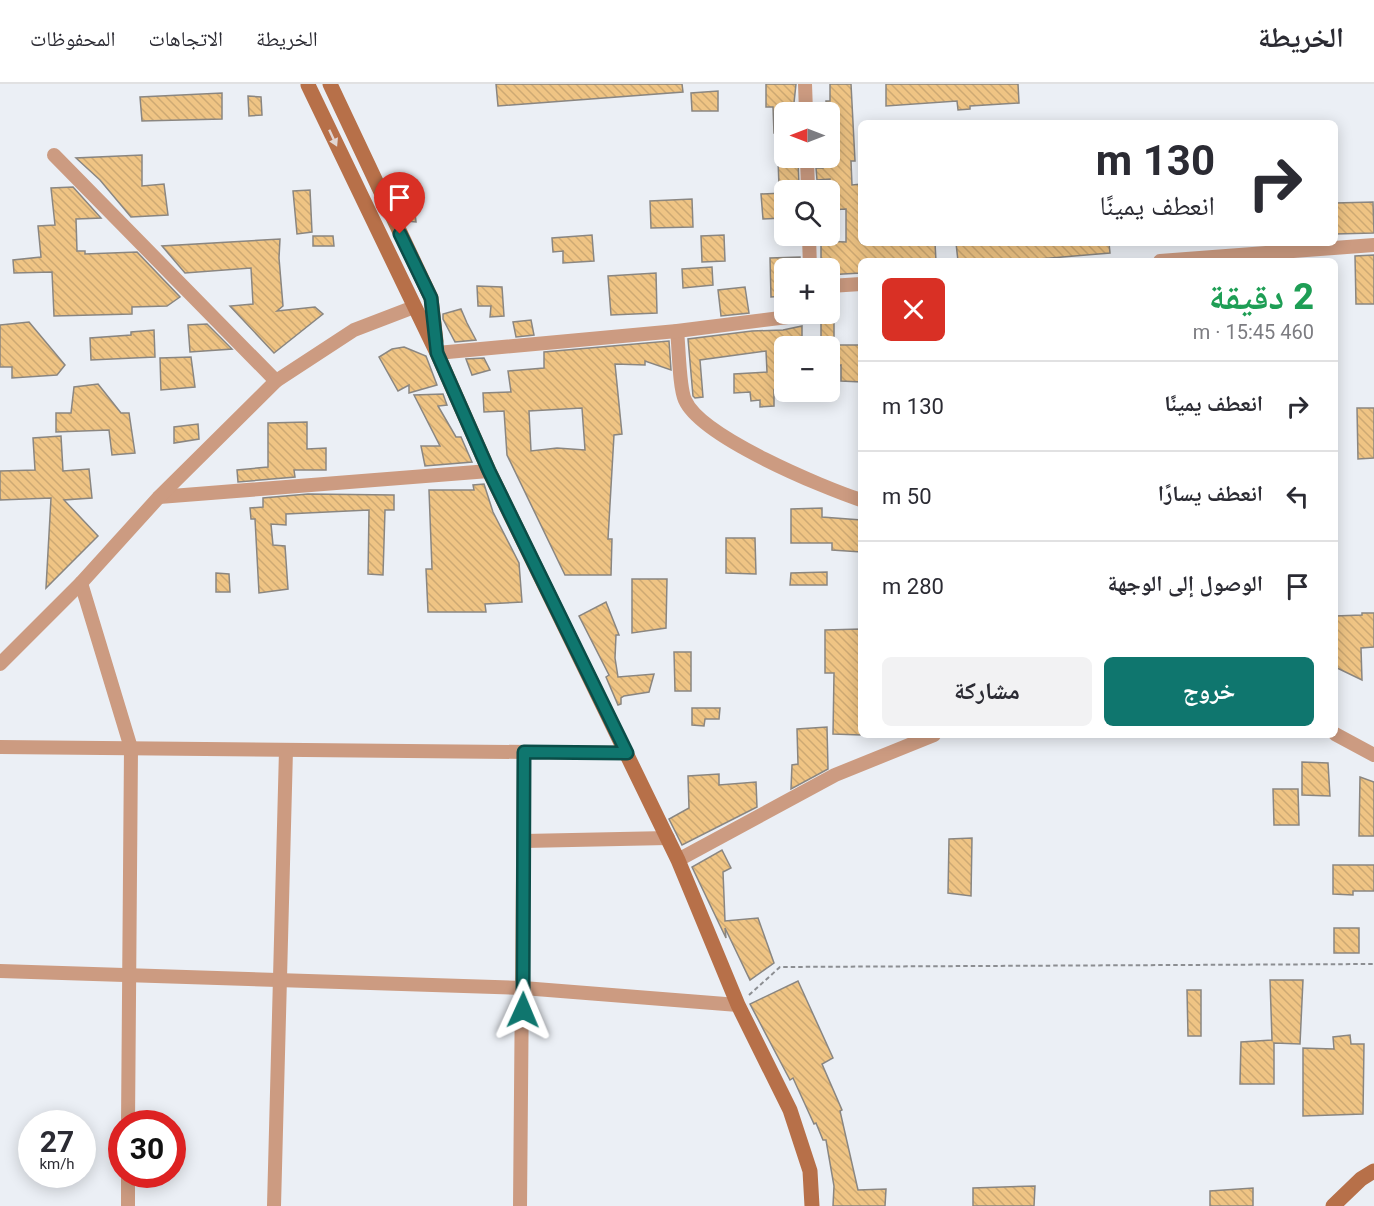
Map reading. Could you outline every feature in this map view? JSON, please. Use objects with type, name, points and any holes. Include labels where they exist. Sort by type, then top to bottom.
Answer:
[{"type":"street","points":[[311,84],[437,353],[489,471],[668,838],[738,1005],[790,1110],[810,1172],[812,1206]]},
{"type":"street","points":[[330,84],[431,298],[437,353]]},
{"type":"street","points":[[805,84],[806,102]]},
{"type":"street","points":[[54,155],[276,381]]},
{"type":"street","points":[[1200,258],[1374,245]]},
{"type":"street","points":[[840,285],[858,284]]},
{"type":"street","points":[[0,664],[81,583],[159,497],[276,381],[354,330],[414,307]]},
{"type":"street","points":[[437,353],[677,331],[774,319]]},
{"type":"street","points":[[677,331],[685,400],[713,432],[824,488],[858,499]]},
{"type":"street","points":[[159,497],[489,471]]},
{"type":"street","points":[[81,583],[131,748],[128,1110]]},
{"type":"street","points":[[1338,736],[1374,755]]},
{"type":"street","points":[[678,860],[835,775],[927,738]]},
{"type":"street","points":[[0,747],[627,753]]},
{"type":"street","points":[[274,1206],[286,750]]},
{"type":"street","points":[[520,1206],[524,752]]},
{"type":"street","points":[[524,841],[668,838]]},
{"type":"street","points":[[0,971],[523,988],[738,1005]]},
{"type":"street","points":[[1333,1206],[1361,1179],[1374,1171]]},
{"type":"street","points":[[128,1188],[128,1206]]},
{"type":"path","points":[[738,1005],[780,967],[1374,964]]},
{"type":"building","points":[[496,84],[682,84],[683,92],[498,106]]},
{"type":"building","points":[[766,84],[796,84],[794,102],[774,102],[774,133],[773,107],[766,107]]},
{"type":"building","points":[[830,84],[851,84],[855,161],[851,161],[852,185],[858,184],[858,246],[935,246],[936,258],[858,258],[858,273],[840,274],[840,258],[821,258],[821,246],[840,246],[840,242],[846,242],[846,209],[840,209],[840,180],[817,180],[816,168],[840,168],[840,102],[826,101],[830,101]]},
{"type":"building","points":[[886,84],[1018,84],[1019,103],[970,106],[970,109],[958,110],[957,101],[886,106]]},
{"type":"building","points":[[718,91],[718,111],[692,111],[691,93]]},
{"type":"building","points":[[222,93],[222,119],[142,121],[140,97]]},
{"type":"building","points":[[248,96],[261,97],[262,115],[249,116]]},
{"type":"building","points":[[142,155],[142,186],[164,184],[168,215],[131,217],[100,180],[76,158]]},
{"type":"building","points":[[778,168],[798,168],[799,180],[779,180]]},
{"type":"building","points":[[411,176],[416,222],[406,221],[401,203],[397,204],[395,198],[392,178]]},
{"type":"building","points":[[73,187],[101,218],[76,219],[77,251],[85,251],[85,254],[137,252],[180,297],[167,306],[132,307],[132,314],[54,316],[52,272],[14,273],[13,260],[41,257],[38,226],[55,225],[51,188]]},
{"type":"building","points":[[310,190],[312,232],[297,234],[293,191]]},
{"type":"building","points":[[774,193],[774,218],[763,219],[761,194]]},
{"type":"building","points":[[692,199],[693,227],[651,228],[650,201]]},
{"type":"building","points":[[1373,202],[1374,233],[1338,234],[1338,203]]},
{"type":"building","points":[[592,235],[594,261],[563,263],[563,251],[553,252],[552,238]]},
{"type":"building","points":[[724,235],[725,261],[702,262],[701,236]]},
{"type":"building","points":[[313,236],[333,236],[334,246],[313,246]]},
{"type":"building","points":[[280,239],[279,258],[283,306],[277,311],[315,307],[323,314],[274,353],[230,306],[253,304],[251,268],[185,273],[162,246]]},
{"type":"building","points":[[956,246],[1109,246],[1110,253],[1051,258],[958,258]]},
{"type":"building","points":[[1374,255],[1374,304],[1356,304],[1355,256]]},
{"type":"building","points":[[800,257],[774,258],[774,297],[771,297],[770,258]]},
{"type":"building","points":[[712,267],[713,285],[683,288],[682,269]]},
{"type":"building","points":[[656,273],[657,313],[611,315],[608,276]]},
{"type":"building","points":[[477,286],[502,287],[504,316],[490,317],[491,306],[478,306]]},
{"type":"building","points":[[745,287],[749,313],[721,316],[718,290]]},
{"type":"building","points":[[461,309],[476,340],[455,342],[443,319],[443,314]]},
{"type":"building","points":[[531,320],[534,335],[516,337],[513,322]]},
{"type":"building","points":[[29,322],[65,365],[57,375],[12,378],[12,367],[0,367],[0,325]]},
{"type":"building","points":[[207,324],[232,349],[190,352],[188,325]]},
{"type":"building","points":[[821,324],[834,324],[834,336],[821,336]]},
{"type":"building","points":[[802,326],[802,336],[774,336],[774,406],[760,407],[760,400],[751,401],[750,392],[734,393],[734,374],[767,372],[766,351],[700,360],[703,397],[693,396],[688,339],[752,331],[783,330]]},
{"type":"building","points":[[154,330],[155,357],[91,360],[90,338],[131,335],[131,332]]},
{"type":"building","points":[[669,341],[671,370],[645,361],[645,365],[615,364],[622,434],[614,435],[608,539],[612,539],[611,575],[565,575],[507,455],[504,411],[484,412],[483,393],[511,392],[508,371],[544,368],[544,352]],"holes":[[[582,408],[585,450],[557,448],[531,451],[529,411]]]},
{"type":"building","points":[[840,345],[858,345],[858,382],[841,381]]},
{"type":"building","points":[[404,347],[426,356],[437,385],[409,393],[409,385],[398,391],[379,357],[392,349]]},
{"type":"building","points":[[191,357],[195,387],[161,390],[160,358]]},
{"type":"building","points":[[484,358],[490,370],[472,375],[466,359]]},
{"type":"building","points":[[98,384],[121,413],[129,413],[135,453],[112,455],[109,430],[56,432],[56,413],[71,413],[74,387]]},
{"type":"building","points":[[443,394],[447,405],[438,406],[456,437],[461,437],[472,462],[425,466],[421,446],[440,446],[414,395]]},
{"type":"building","points":[[1357,408],[1374,408],[1374,458],[1358,459]]},
{"type":"building","points":[[307,422],[307,449],[326,448],[326,470],[294,470],[295,477],[238,482],[237,470],[268,467],[268,423]]},
{"type":"building","points":[[198,424],[199,439],[174,443],[174,427]]},
{"type":"building","points":[[61,436],[63,471],[89,469],[92,498],[64,500],[98,536],[46,588],[51,498],[0,500],[0,471],[35,470],[33,438]]},
{"type":"building","points":[[484,484],[493,512],[519,563],[522,602],[485,604],[486,612],[428,612],[426,569],[432,569],[429,490],[474,490],[473,485]]},
{"type":"building","points":[[308,494],[394,495],[394,510],[385,510],[383,575],[368,574],[369,510],[286,514],[286,525],[271,524],[273,545],[285,546],[288,589],[259,593],[255,519],[251,519],[250,508],[263,507],[263,498]]},
{"type":"building","points":[[822,508],[822,517],[858,520],[858,552],[832,550],[832,543],[791,543],[791,509]]},
{"type":"building","points":[[726,538],[755,538],[756,574],[726,573]]},
{"type":"building","points":[[827,572],[827,585],[790,585],[791,573]]},
{"type":"building","points":[[216,573],[229,574],[230,592],[216,592]]},
{"type":"building","points":[[632,579],[667,579],[666,628],[632,633]]},
{"type":"building","points":[[606,602],[619,635],[616,635],[615,658],[618,677],[654,674],[649,692],[624,696],[621,698],[621,704],[618,705],[606,677],[609,675],[579,616]]},
{"type":"building","points":[[1362,613],[1374,613],[1374,647],[1361,648],[1362,680],[1338,668],[1338,616],[1362,615]]},
{"type":"building","points":[[858,629],[858,735],[833,734],[834,673],[825,673],[825,630]]},
{"type":"building","points":[[674,652],[691,652],[691,691],[675,691]]},
{"type":"building","points":[[692,708],[720,708],[719,719],[705,719],[704,726],[692,725]]},
{"type":"building","points":[[827,727],[828,769],[791,789],[792,765],[798,764],[797,729]]},
{"type":"building","points":[[1302,762],[1328,763],[1330,796],[1302,795]]},
{"type":"building","points":[[719,774],[719,785],[756,782],[757,807],[682,845],[669,819],[689,808],[688,776]]},
{"type":"building","points":[[1360,777],[1374,782],[1374,836],[1359,836]]},
{"type":"building","points":[[1273,789],[1298,789],[1299,825],[1274,825]]},
{"type":"building","points":[[972,838],[971,896],[948,893],[949,839]]},
{"type":"building","points":[[722,850],[731,868],[723,872],[725,921],[758,918],[774,963],[750,980],[725,928],[726,938],[692,867]]},
{"type":"building","points":[[1333,865],[1374,865],[1374,891],[1353,891],[1353,895],[1333,894]]},
{"type":"building","points":[[1334,928],[1359,928],[1359,953],[1334,953]]},
{"type":"building","points":[[1270,980],[1303,980],[1300,1044],[1274,1043],[1274,1084],[1240,1084],[1241,1042],[1272,1040]]},
{"type":"building","points":[[798,981],[833,1058],[822,1064],[842,1110],[840,1111],[858,1190],[886,1189],[885,1206],[833,1206],[834,1186],[826,1140],[823,1140],[816,1123],[814,1124],[793,1078],[790,1080],[750,1004]]},
{"type":"building","points":[[1187,990],[1201,990],[1201,1036],[1188,1036]]},
{"type":"building","points":[[1350,1035],[1351,1044],[1364,1044],[1363,1114],[1303,1116],[1303,1048],[1334,1049],[1333,1037]]},
{"type":"building","points":[[1035,1186],[1034,1206],[973,1206],[973,1188]]},
{"type":"building","points":[[1253,1188],[1253,1206],[1210,1206],[1210,1191]]},
{"type":"route","points":[[400,234],[431,298],[437,353],[489,471],[627,753],[524,752],[523,1010]]}]
